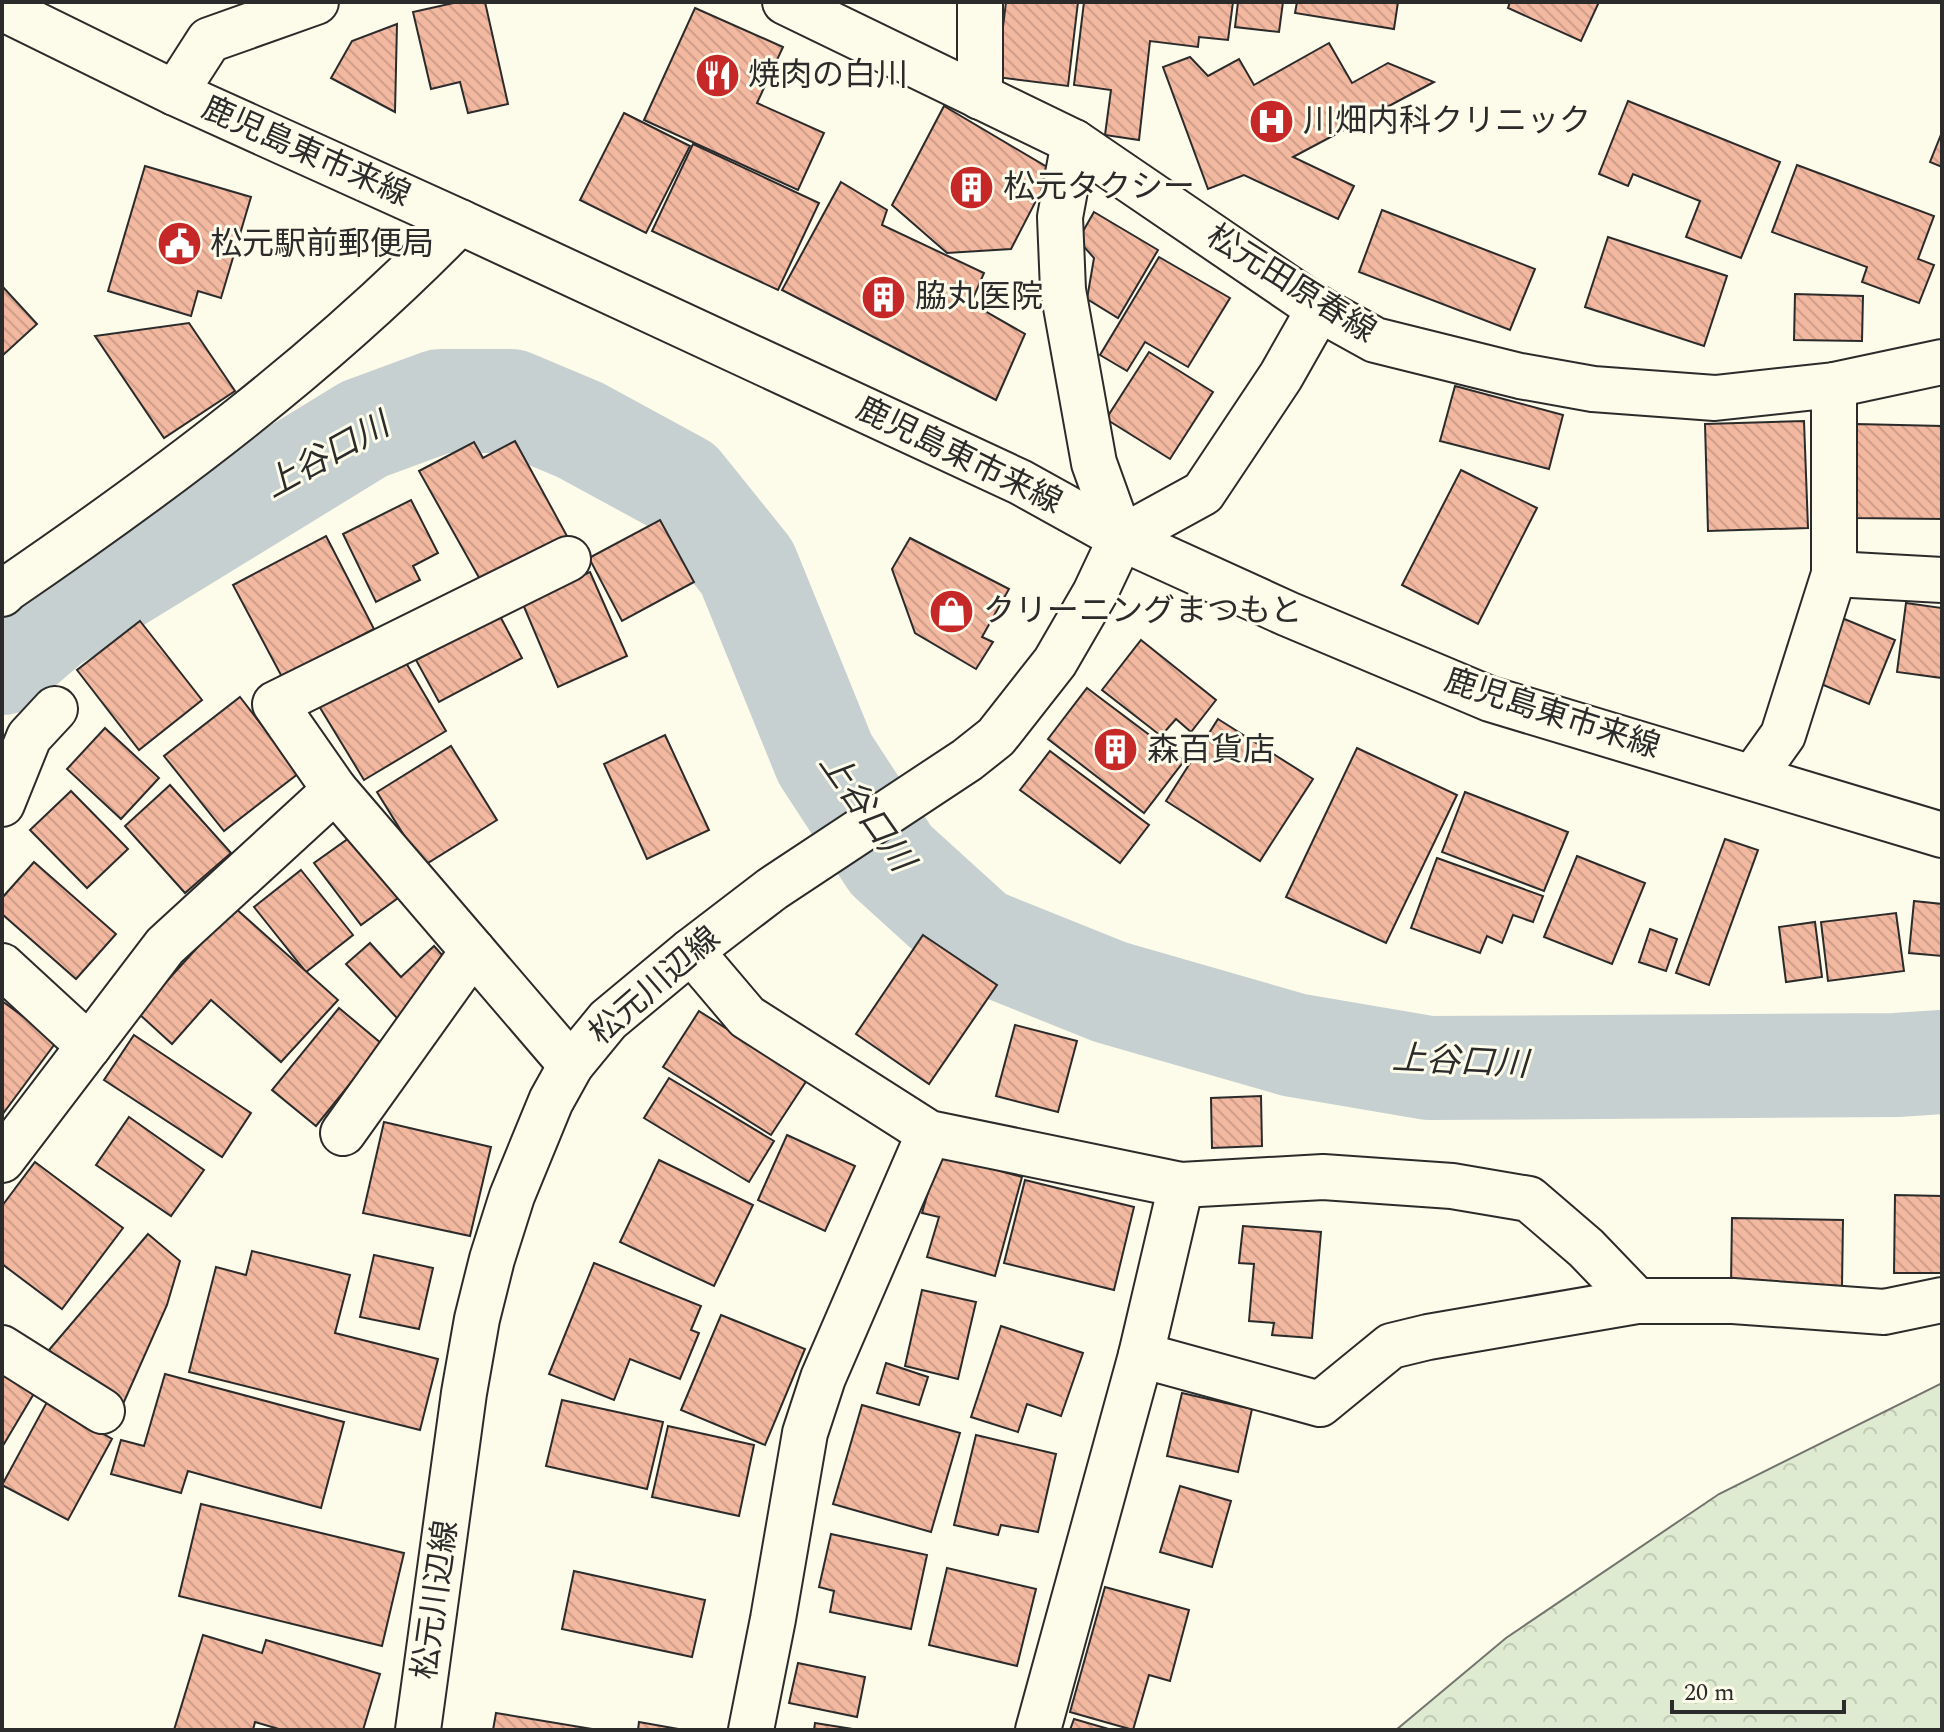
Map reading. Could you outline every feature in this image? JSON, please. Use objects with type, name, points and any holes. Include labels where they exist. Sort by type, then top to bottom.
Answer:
[{"type":"street","points":[[175,93],[209,40],[316,2]]},
{"type":"street","name":"松元田原春線","points":[[785,2],[1074,142],[1319,309],[1375,340],[1520,376],[1593,389],[1715,398],[1834,385],[1942,362]]},
{"type":"street","points":[[980,2],[980,97]]},
{"type":"street","name":"鹿児島東市来線","points":[[2,8],[175,93],[1020,482],[1121,538],[1288,614],[1490,699],[1942,835]]},
{"type":"street","points":[[1074,142],[1060,217],[1063,290],[1094,463],[1121,538],[1203,493],[1281,376],[1319,309]]},
{"type":"street","points":[[2,594],[98,527],[235,424],[348,330],[419,265],[460,222]]},
{"type":"street","points":[[1753,777],[1783,735],[1834,574],[1834,385]]},
{"type":"street","name":"松元川辺線","points":[[418,1730],[477,1319],[512,1196],[551,1101],[571,1065],[608,1020],[691,951],[772,889],[967,760],[996,737],[1055,662],[1095,593],[1121,538]]},
{"type":"street","points":[[568,559],[275,704],[335,790],[571,1065]]},
{"type":"street","points":[[1834,574],[1942,580]]},
{"type":"street","points":[[2,804],[29,737],[55,709]]},
{"type":"street","points":[[2,1160],[165,946],[335,790]]},
{"type":"street","points":[[343,1133],[473,951]]},
{"type":"street","points":[[691,951],[747,1017],[929,1133],[1181,1185],[1323,1177],[1452,1186],[1529,1199],[1586,1248],[1637,1301]]},
{"type":"street","points":[[2,966],[89,1046]]},
{"type":"street","points":[[751,1730],[805,1433],[823,1378],[929,1133]]},
{"type":"street","points":[[1038,1730],[1141,1355],[1181,1185]]},
{"type":"street","points":[[1141,1355],[1320,1404],[1391,1346],[1637,1301],[1733,1301],[1884,1312],[1942,1300]]},
{"type":"street","points":[[2,1348],[102,1411]]},
{"type":"green space","points":[[1942,1383],[1942,1730],[1396,1730],[1506,1638],[1719,1494]]},
{"type":"building","points":[[458,2],[485,2],[508,104],[468,113],[460,82],[431,89],[413,12]]},
{"type":"building","points":[[1006,2],[1078,2],[1068,86],[997,77]]},
{"type":"building","points":[[1084,2],[1233,2],[1228,40],[1199,37],[1198,47],[1150,41],[1139,140],[1105,135],[1111,90],[1074,85]]},
{"type":"building","points":[[1238,2],[1283,2],[1279,32],[1235,27]]},
{"type":"building","points":[[1297,2],[1398,2],[1394,29],[1295,13]]},
{"type":"building","points":[[1510,2],[1599,2],[1581,41],[1508,8]]},
{"type":"building","name":"焼肉の白川","points":[[695,8],[783,47],[757,103],[824,133],[798,190],[644,120]]},
{"type":"building","points":[[397,24],[395,112],[331,78],[352,41]]},
{"type":"building","name":"川畑内科クリニック","points":[[1329,43],[1352,83],[1388,63],[1434,82],[1293,157],[1354,186],[1338,219],[1244,175],[1208,189],[1163,67],[1190,57],[1208,76],[1239,59],[1254,85]]},
{"type":"building","points":[[1628,101],[1780,162],[1741,258],[1686,237],[1700,201],[1633,174],[1628,186],[1599,174]]},
{"type":"building","name":"松元タクシー","points":[[944,106],[1052,170],[1011,249],[947,253],[892,205]]},
{"type":"building","points":[[624,113],[690,146],[646,233],[580,200]]},
{"type":"building","points":[[1942,132],[1942,167],[1930,162]]},
{"type":"building","points":[[693,144],[819,203],[778,290],[652,231]]},
{"type":"building","points":[[1797,165],[1934,216],[1918,259],[1934,265],[1919,303],[1862,282],[1867,267],[1772,232]]},
{"type":"building","name":"松元駅前郵便局","points":[[145,166],[251,197],[221,298],[198,291],[191,316],[108,291]]},
{"type":"building","name":"脇丸医院","points":[[841,182],[887,210],[882,225],[984,273],[971,303],[1025,334],[996,400],[782,290]]},
{"type":"building","points":[[1382,210],[1535,269],[1510,330],[1359,272]]},
{"type":"building","points":[[1094,212],[1158,250],[1118,318],[1087,299],[1094,258],[1078,240]]},
{"type":"building","points":[[1608,237],[1727,276],[1704,346],[1585,307]]},
{"type":"building","points":[[1159,257],[1230,298],[1188,367],[1145,342],[1127,371],[1100,355]]},
{"type":"building","points":[[2,286],[37,324],[2,356]]},
{"type":"building","points":[[1795,294],[1863,296],[1862,341],[1794,340]]},
{"type":"building","points":[[189,323],[235,391],[164,438],[95,336]]},
{"type":"building","points":[[1149,352],[1213,392],[1170,459],[1106,419]]},
{"type":"building","points":[[1455,386],[1563,415],[1549,469],[1440,441]]},
{"type":"building","points":[[1804,421],[1808,528],[1708,531],[1705,424]]},
{"type":"building","points":[[1856,424],[1942,426],[1942,519],[1854,518]]},
{"type":"building","points":[[515,441],[567,536],[482,583],[419,471],[474,442],[483,458]]},
{"type":"building","points":[[1461,470],[1537,508],[1478,624],[1402,585]]},
{"type":"building","points":[[411,500],[438,553],[413,566],[420,580],[376,602],[343,534]]},
{"type":"building","points":[[660,520],[694,582],[622,621],[589,558]]},
{"type":"building","points":[[326,536],[374,629],[282,677],[233,585]]},
{"type":"building","name":"クリーニングまつもと","points":[[910,538],[1009,589],[982,637],[993,642],[976,669],[915,633],[892,569]]},
{"type":"building","points":[[590,572],[627,656],[558,687],[522,602]]},
{"type":"building","points":[[1906,603],[1942,608],[1942,678],[1897,672]]},
{"type":"building","points":[[500,616],[522,658],[439,702],[416,660]]},
{"type":"building","points":[[1842,618],[1895,640],[1869,704],[1816,682]]},
{"type":"building","points":[[140,621],[202,700],[139,750],[77,670]]},
{"type":"building","points":[[1141,640],[1216,700],[1191,732],[1176,719],[1161,736],[1102,690]]},
{"type":"building","points":[[402,656],[446,731],[364,780],[319,706]]},
{"type":"building","name":"森百貨店","points":[[1087,688],[1184,761],[1144,813],[1048,739]]},
{"type":"building","points":[[240,697],[299,773],[224,831],[164,756]]},
{"type":"building","points":[[1218,719],[1313,779],[1260,861],[1166,801]]},
{"type":"building","points":[[105,728],[159,778],[121,819],[67,769]]},
{"type":"building","points":[[665,735],[709,830],[647,859],[604,764]]},
{"type":"building","points":[[451,746],[497,820],[423,866],[377,792]]},
{"type":"building","points":[[1357,748],[1457,795],[1386,943],[1286,897]]},
{"type":"building","points":[[1050,751],[1149,825],[1120,863],[1020,790]]},
{"type":"building","points":[[170,785],[231,853],[185,893],[125,826]]},
{"type":"building","points":[[71,791],[128,849],[87,888],[30,830]]},
{"type":"building","points":[[1465,792],[1568,832],[1544,891],[1442,852]]},
{"type":"building","points":[[352,836],[398,898],[361,925],[314,863]]},
{"type":"building","points":[[1725,839],[1758,850],[1709,985],[1676,973]]},
{"type":"building","points":[[1577,856],[1645,883],[1612,964],[1544,937]]},
{"type":"building","points":[[1437,858],[1543,896],[1533,922],[1513,915],[1502,943],[1487,936],[1480,953],[1411,928]]},
{"type":"building","points":[[34,862],[116,934],[76,979],[2,914],[2,898]]},
{"type":"building","points":[[301,870],[353,935],[306,972],[254,907]]},
{"type":"building","points":[[1914,901],[1942,904],[1942,956],[1909,953]]},
{"type":"building","points":[[234,907],[338,1000],[281,1062],[211,1000],[172,1044],[138,1013]]},
{"type":"building","points":[[1896,913],[1904,971],[1828,981],[1821,922]]},
{"type":"building","points":[[1815,922],[1822,977],[1786,982],[1779,927]]},
{"type":"building","points":[[1650,929],[1677,939],[1666,971],[1639,962]]},
{"type":"building","points":[[923,935],[997,985],[929,1084],[856,1034]]},
{"type":"building","points":[[370,943],[401,977],[434,946],[452,966],[397,1018],[346,964]]},
{"type":"building","points":[[2,1001],[57,1041],[2,1115]]},
{"type":"building","points":[[339,1008],[382,1044],[316,1126],[272,1090]]},
{"type":"building","points":[[699,1011],[807,1080],[771,1135],[663,1067]]},
{"type":"building","points":[[1015,1025],[1077,1041],[1058,1112],[996,1096]]},
{"type":"building","points":[[134,1035],[251,1113],[222,1157],[104,1080]]},
{"type":"building","points":[[669,1078],[774,1141],[749,1182],[644,1118]]},
{"type":"building","points":[[1261,1096],[1262,1146],[1212,1148],[1211,1098]]},
{"type":"building","points":[[129,1117],[204,1170],[171,1216],[96,1165]]},
{"type":"building","points":[[384,1122],[491,1147],[470,1236],[363,1213]]},
{"type":"building","points":[[787,1135],[855,1166],[825,1231],[758,1200]]},
{"type":"building","points":[[939,1154],[1022,1177],[995,1276],[927,1257],[939,1217],[922,1213]]},
{"type":"building","points":[[659,1160],[753,1205],[714,1286],[620,1242]]},
{"type":"building","points":[[35,1162],[123,1228],[62,1309],[2,1264],[2,1206]]},
{"type":"building","points":[[1025,1180],[1134,1207],[1114,1290],[1004,1263]]},
{"type":"building","points":[[1895,1195],[1942,1196],[1942,1273],[1894,1273]]},
{"type":"building","points":[[1732,1218],[1843,1220],[1842,1286],[1731,1284]]},
{"type":"building","points":[[1243,1226],[1321,1232],[1312,1338],[1272,1335],[1274,1323],[1249,1321],[1254,1264],[1239,1263]]},
{"type":"building","points":[[148,1234],[180,1261],[167,1305],[119,1413],[49,1350]]},
{"type":"building","points":[[252,1251],[350,1275],[335,1333],[438,1359],[420,1430],[189,1372],[216,1267],[246,1275]]},
{"type":"building","points":[[374,1255],[433,1268],[419,1329],[360,1317]]},
{"type":"building","points":[[594,1263],[701,1306],[691,1330],[699,1333],[680,1379],[630,1359],[614,1400],[549,1374]]},
{"type":"building","points":[[922,1290],[976,1302],[958,1379],[905,1366]]},
{"type":"building","points":[[721,1315],[805,1349],[765,1445],[681,1410]]},
{"type":"building","points":[[1001,1326],[1083,1353],[1061,1416],[1027,1404],[1018,1432],[971,1417]]},
{"type":"building","points":[[886,1363],[928,1377],[919,1405],[877,1393]]},
{"type":"building","points":[[2,1364],[39,1385],[4,1444],[2,1443]]},
{"type":"building","points":[[165,1374],[344,1422],[321,1508],[188,1471],[181,1493],[111,1474],[121,1440],[144,1446]]},
{"type":"building","points":[[1182,1393],[1252,1409],[1238,1472],[1167,1456]]},
{"type":"building","points":[[562,1400],[663,1422],[647,1489],[546,1466]]},
{"type":"building","points":[[47,1402],[112,1439],[68,1520],[2,1485]]},
{"type":"building","points":[[862,1405],[960,1433],[931,1532],[833,1504]]},
{"type":"building","points":[[668,1426],[754,1445],[739,1516],[652,1497]]},
{"type":"building","points":[[976,1435],[1056,1454],[1038,1532],[1001,1525],[998,1535],[954,1525]]},
{"type":"building","points":[[1180,1486],[1231,1501],[1212,1567],[1160,1552]]},
{"type":"building","points":[[201,1504],[404,1553],[382,1646],[179,1596]]},
{"type":"building","points":[[831,1534],[927,1555],[911,1629],[830,1612],[834,1591],[819,1587]]},
{"type":"building","points":[[947,1568],[1036,1589],[1017,1666],[929,1645]]},
{"type":"building","points":[[574,1571],[705,1600],[692,1657],[562,1629]]},
{"type":"building","points":[[1105,1587],[1189,1610],[1170,1681],[1149,1675],[1133,1730],[1070,1712]]},
{"type":"building","points":[[203,1635],[262,1653],[266,1640],[380,1674],[363,1730],[282,1730],[255,1722],[253,1730],[174,1730]]},
{"type":"building","points":[[798,1663],[865,1677],[857,1717],[789,1703]]},
{"type":"building","points":[[496,1713],[598,1730],[493,1730]]},
{"type":"building","points":[[1074,1719],[1112,1730],[1070,1730]]},
{"type":"building","points":[[639,1722],[684,1730],[638,1730]]},
{"type":"building","points":[[815,1723],[859,1730],[814,1730]]},
{"type":"waterway","name":"上谷口川","points":[[2,663],[51,621],[364,429],[440,401],[511,401],[580,430],[681,485],[747,567],[825,759],[891,860],[978,939],[1110,992],[1294,1045],[1429,1068],[1896,1065],[1942,1062]]},
{"type":"place","name":"焼肉の白川","points":[[717,75]]},
{"type":"place","name":"川畑内科クリニック","points":[[1272,121]]},
{"type":"place","name":"松元タクシー","points":[[972,187]]},
{"type":"place","name":"松元駅前郵便局","points":[[179,244]]},
{"type":"place","name":"脇丸医院","points":[[884,297]]},
{"type":"place","name":"クリーニングまつもと","points":[[952,611]]},
{"type":"place","name":"森百貨店","points":[[1116,750]]}]
